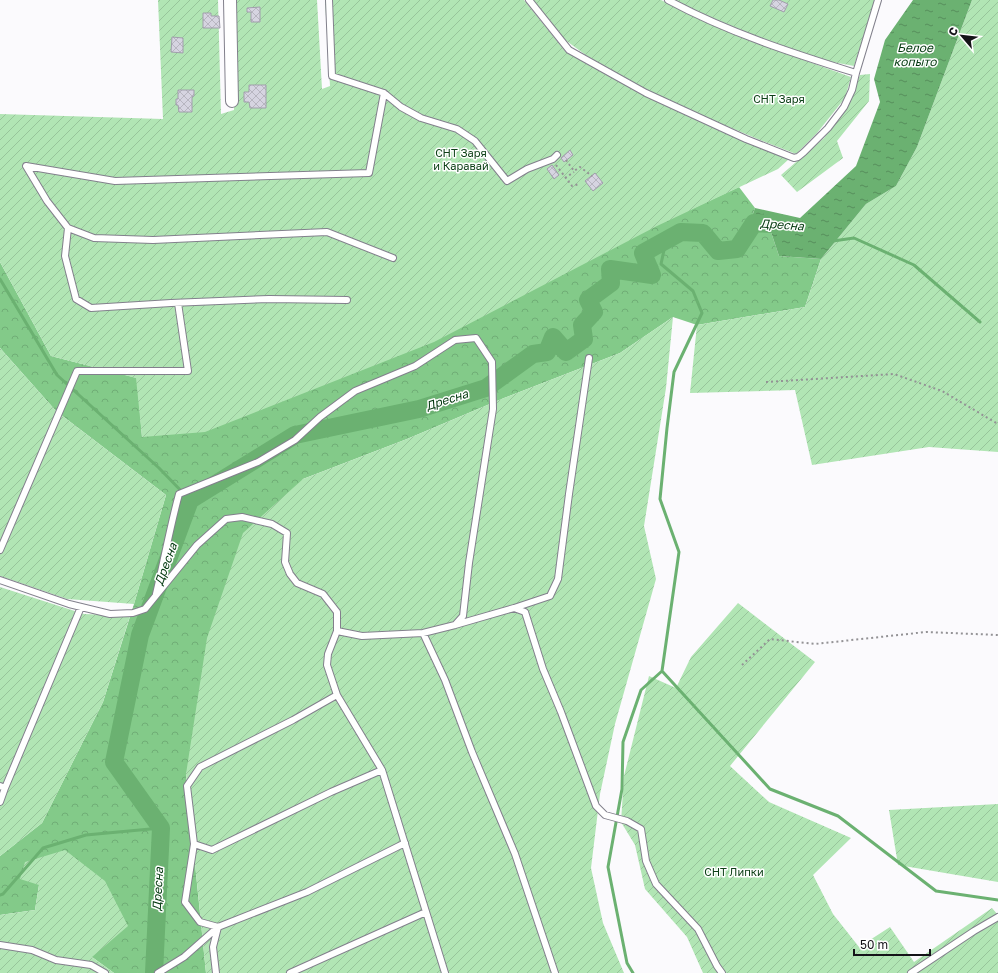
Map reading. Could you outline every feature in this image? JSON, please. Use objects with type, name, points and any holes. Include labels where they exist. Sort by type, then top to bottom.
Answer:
[{"type":"street","points":[[230,0],[232,101]]},
{"type":"lane","points":[[329,0],[332,76],[384,93],[401,107],[421,118],[458,129],[474,141],[507,181],[527,169],[553,159],[557,155]]},
{"type":"lane","points":[[529,0],[569,50],[646,93],[746,139],[794,158],[798,157],[804,152],[828,128],[844,107],[852,90],[878,0]]},
{"type":"lane","points":[[668,0],[729,29],[786,51],[856,73]]},
{"type":"lane","points":[[384,93],[369,173],[115,181],[26,166],[47,201],[68,228],[94,238],[153,240],[327,232],[361,244],[393,258]]},
{"type":"lane","points":[[68,228],[65,256],[76,299],[91,308],[269,299],[348,300]]},
{"type":"lane","points":[[0,550],[77,371],[188,370],[178,303]]},
{"type":"lane","points":[[155,597],[179,494],[258,462],[294,440],[355,391],[415,366],[455,340],[476,338],[492,362],[493,409],[469,563],[463,616],[455,625]]},
{"type":"lane","points":[[337,631],[362,636],[423,633],[514,608],[550,596],[558,579],[589,358]]},
{"type":"lane","points":[[0,580],[81,607],[110,614],[133,613],[145,609],[197,545],[226,519],[242,517],[272,524],[287,533],[284,562],[290,574],[297,582],[323,594],[337,612],[337,631],[328,654],[328,665],[337,695],[382,770],[445,973]]},
{"type":"lane","points":[[0,802],[2,787],[81,607]]},
{"type":"lane","points":[[514,608],[525,612],[548,683],[562,712],[596,806],[605,815],[627,821],[641,830],[646,861],[656,884],[698,929],[722,973]]},
{"type":"lane","points":[[423,633],[445,680],[472,752],[514,854],[555,973]]},
{"type":"lane","points":[[218,927],[200,922],[185,902],[194,844],[187,786],[200,766],[293,720],[337,695]]},
{"type":"lane","points":[[194,844],[212,850],[254,831],[331,792],[382,770]]},
{"type":"lane","points":[[158,973],[184,957],[218,927],[307,892],[405,843]]},
{"type":"lane","points":[[290,973],[426,912]]},
{"type":"lane","points":[[911,973],[974,931],[998,917]]},
{"type":"lane","points":[[216,973],[213,947],[218,927]]},
{"type":"lane","points":[[0,945],[32,950],[56,960],[91,965],[105,973]]},
{"type":"path","points":[[566,160],[574,171]]},
{"type":"path","points":[[554,167],[556,165],[572,186],[579,184]]},
{"type":"path","points":[[565,178],[580,167],[592,176]]},
{"type":"path","points":[[766,382],[894,374],[942,391],[998,424]]},
{"type":"path","points":[[742,665],[770,639],[815,644],[926,632],[998,635]]},
{"type":"green space","name":"СНТ Заря и Каравай","points":[[158,0],[218,0],[221,114],[234,110],[231,0],[317,0],[322,89],[330,86],[325,0],[524,0],[565,51],[637,91],[789,159],[778,169],[657,226],[434,342],[205,432],[142,437],[136,378],[51,356],[0,262],[0,114],[163,119]]},
{"type":"green space","name":"СНТ Заря","points":[[533,0],[661,0],[702,20],[787,54],[851,77],[845,98],[817,133],[796,154],[662,99],[587,56],[557,34]]},
{"type":"green space","points":[[673,0],[875,0],[854,66],[822,60],[746,32]]},
{"type":"green space","points":[[972,0],[998,0],[998,452],[929,447],[812,465],[795,390],[690,393],[697,325],[805,307],[821,259],[866,204],[896,186],[917,147]]},
{"type":"green space","points":[[870,74],[869,101],[837,141],[843,158],[797,192],[781,175],[824,138],[845,109],[860,75]]},
{"type":"green space","points":[[739,187],[755,208],[748,228],[771,232],[779,256],[821,259],[805,307],[697,325],[673,317],[620,353],[504,398],[407,439],[303,479],[186,774],[206,973],[114,973],[92,957],[39,885],[35,910],[0,915],[0,856],[42,823],[103,702],[166,495],[56,411],[0,348],[0,262],[51,356],[137,378],[142,437],[657,225]]},
{"type":"green space","points":[[673,317],[666,388],[644,526],[656,579],[615,724],[600,794],[591,868],[603,923],[624,973],[206,973],[186,774],[207,638],[243,533],[303,479],[407,439],[504,398],[620,353]]},
{"type":"green space","points":[[0,348],[56,411],[166,495],[134,604],[67,599],[0,576]]},
{"type":"green space","points":[[0,587],[84,614],[130,616],[103,702],[42,823],[0,856]]},
{"type":"green space","name":"СНТ Липки","points":[[738,603],[815,662],[730,766],[769,802],[851,838],[813,875],[833,914],[859,947],[890,927],[914,962],[992,908],[998,915],[998,973],[703,973],[687,937],[645,889],[635,845],[621,822],[624,776],[649,676],[676,688],[691,657]]},
{"type":"green space","points":[[998,804],[998,882],[898,865],[889,810]]},
{"type":"green space","points":[[65,850],[105,881],[128,926],[92,957],[114,973],[0,973],[0,915],[35,910],[39,885],[20,879],[25,862]]},
{"type":"water","name":"Белое копыто","points":[[913,0],[972,0],[917,147],[896,186],[866,204],[821,259],[779,256],[771,232],[748,228],[755,208],[800,218],[856,166],[880,102],[874,79],[885,40]]},
{"type":"building","points":[[773,0],[779,0],[788,4],[784,12],[770,6]]},
{"type":"building","points":[[260,7],[260,22],[251,22],[251,12],[247,12],[247,8]]},
{"type":"building","points":[[203,13],[211,13],[211,16],[219,16],[220,28],[203,28]]},
{"type":"building","points":[[172,37],[183,38],[183,53],[171,52]]},
{"type":"building","points":[[249,85],[266,85],[266,108],[250,108],[249,102],[244,102],[244,92],[249,92]]},
{"type":"building","points":[[178,90],[194,90],[194,96],[192,97],[192,112],[179,112],[178,105],[176,105]]},
{"type":"building","points":[[570,150],[573,155],[564,162],[561,158]]},
{"type":"building","points":[[552,165],[559,175],[554,179],[547,169]]},
{"type":"building","points":[[595,173],[603,183],[593,191],[585,181]]},
{"type":"waterway","name":"Дресна","points":[[154,973],[161,828],[114,762],[140,635],[190,500],[295,435],[419,409],[486,388],[533,354],[547,352],[553,337],[566,352],[584,339],[582,325],[594,312],[588,300],[611,283],[610,269],[652,275],[643,253],[681,232],[703,233],[718,251],[737,249],[754,223],[771,224]]},
{"type":"waterway","points":[[833,241],[854,238],[914,265],[980,322]]},
{"type":"waterway","points":[[666,241],[661,264],[693,291],[702,313],[674,372],[667,428],[660,499],[679,552],[662,671],[770,789],[838,816],[936,891],[998,900]]},
{"type":"waterway","points":[[0,279],[57,375],[159,468],[190,500]]},
{"type":"waterway","points":[[633,973],[627,963],[608,867],[622,789],[623,742],[641,690],[662,671]]},
{"type":"waterway","points":[[0,895],[3,894],[43,848],[86,835],[161,828]]}]
